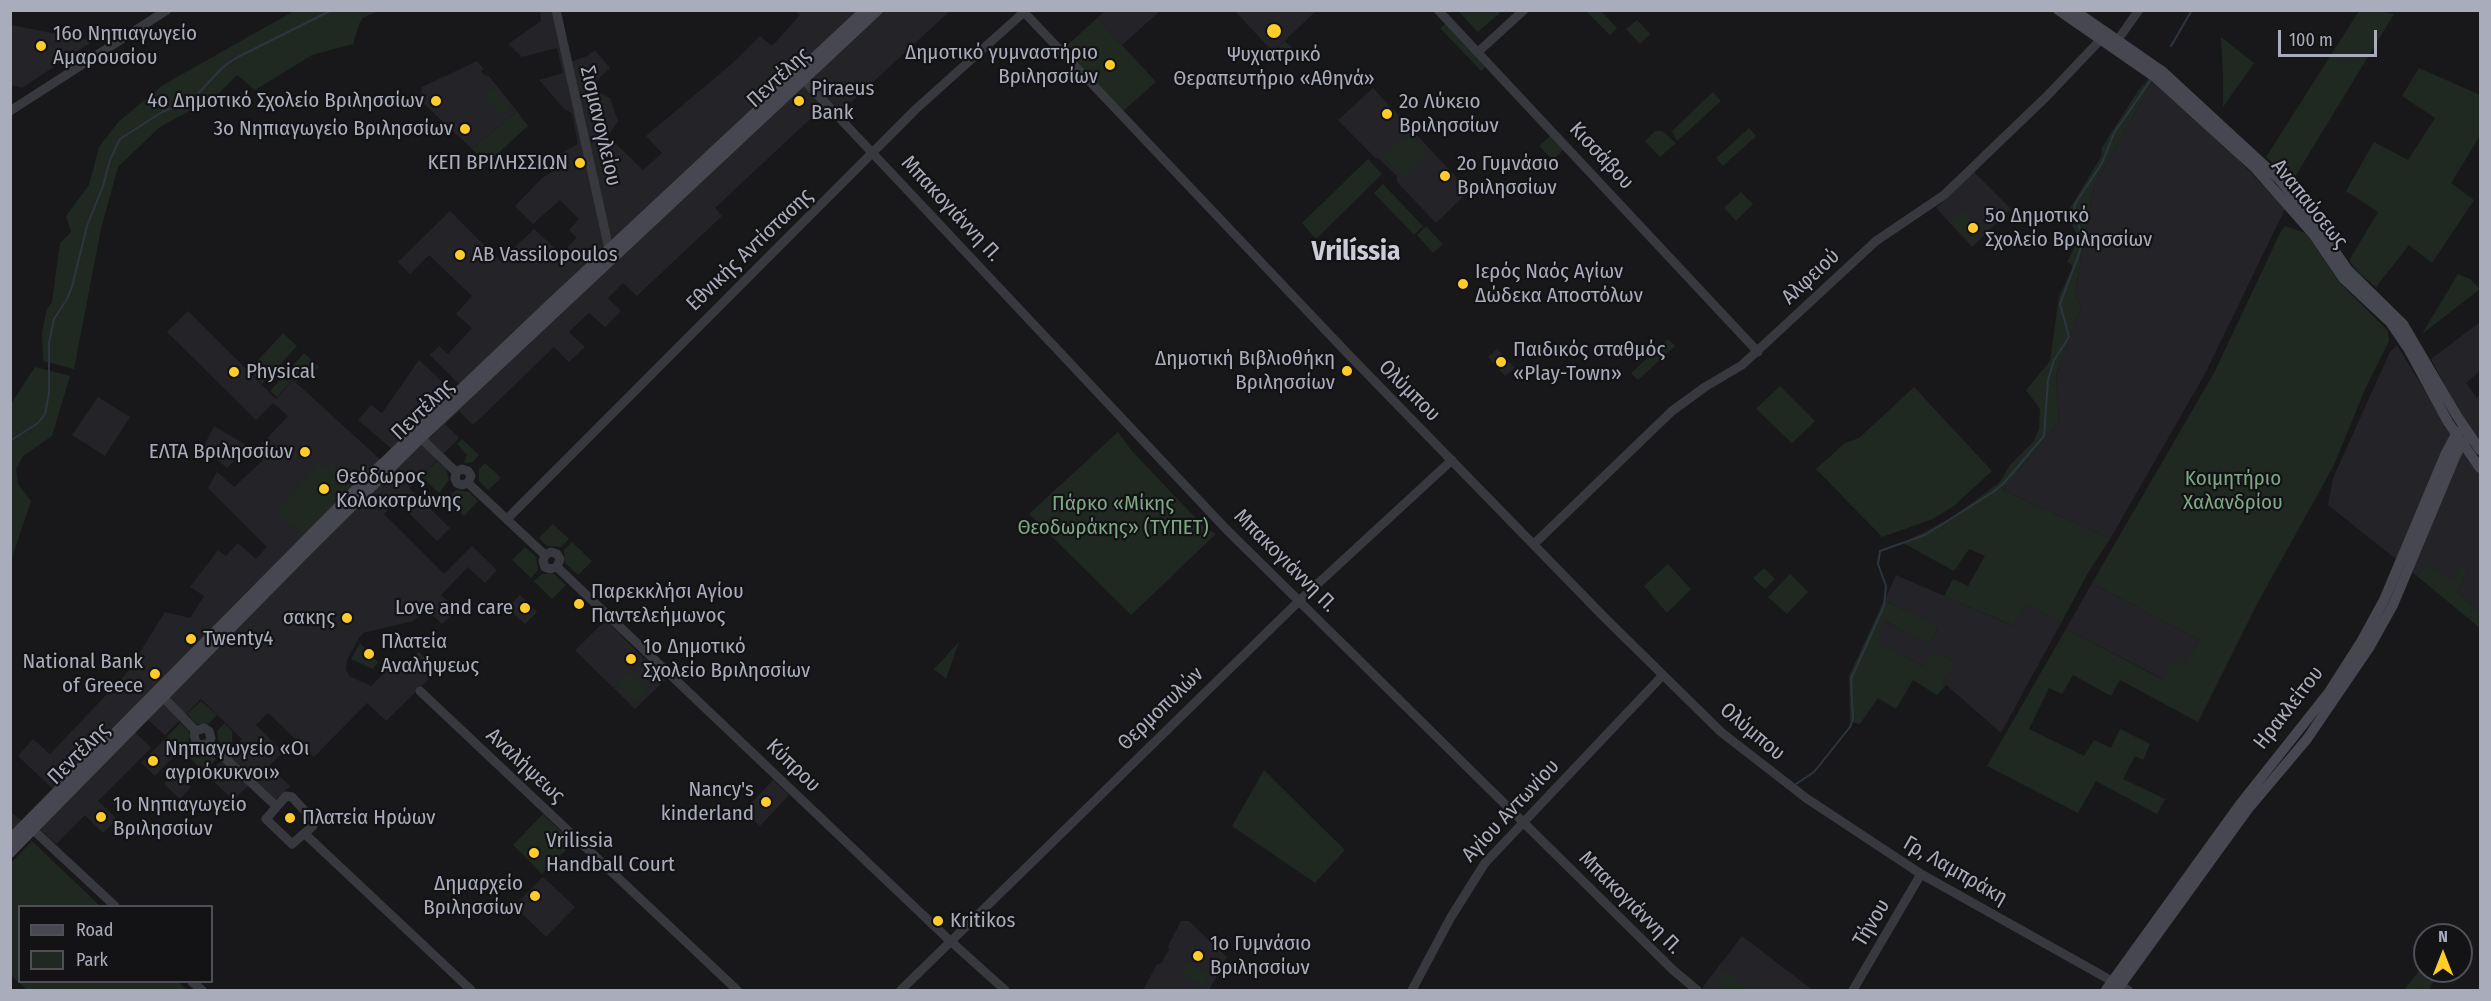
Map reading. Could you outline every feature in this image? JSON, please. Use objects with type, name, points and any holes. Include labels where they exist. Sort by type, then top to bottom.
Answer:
[{"type":"main road","name":"Πεντέλης","points":[[804,78],[865,10]]},
{"type":"main road","name":"Πεντέλης","points":[[10,853],[29,826],[160,694],[309,535],[878,10]]},
{"type":"main road","name":"Αναπαύσεως","points":[[2058,10],[2154,64],[2279,179],[2324,235],[2348,270],[2403,324],[2481,468]]},
{"type":"main road","name":"Αναπαύσεως","points":[[2074,10],[2156,78],[2292,209],[2343,278],[2390,322],[2464,436],[2481,450]]},
{"type":"main road","name":"Ηρακλείτου","points":[[2117,988],[2241,802],[2329,692],[2361,642],[2384,600],[2446,453],[2464,436]]},
{"type":"main road","name":"Πεντέλης","points":[[10,838],[29,826]]},
{"type":"street","points":[[10,111],[167,10]]},
{"type":"street","name":"Σισμανογλείου","points":[[556,10],[612,253]]},
{"type":"street","name":"Κισσάβου","points":[[1438,10],[1759,351]]},
{"type":"street","points":[[1479,52],[1524,10]]},
{"type":"street","name":"Εθνικής Αντίστασης","points":[[507,519],[634,389],[916,109],[1023,11]]},
{"type":"street","name":"Ολύμπου","points":[[1023,11],[1299,303],[1663,675],[1720,732],[1784,782]]},
{"type":"street","name":"Αλφειού","points":[[1534,544],[1672,411],[1706,387],[1736,370],[1876,241],[1928,207],[1974,167],[2137,14]]},
{"type":"street","name":"Μπακογιάννη Π.","points":[[804,78],[1196,497],[1673,970],[1697,990]]},
{"type":"street","points":[[415,438],[456,472],[457,483],[462,485],[468,483],[507,519]]},
{"type":"street","name":"Θερμοπυλών","points":[[901,990],[1299,601],[1452,460]]},
{"type":"street","name":"Κύπρου","points":[[507,519],[545,555],[551,552],[557,554],[560,559],[557,567],[950,941],[1005,990]]},
{"type":"street","name":"Αγίου Αντωνίου","points":[[1412,990],[1473,879],[1485,863],[1663,675]]},
{"type":"street","name":"Αναλήψεως","points":[[420,691],[737,990]]},
{"type":"street","points":[[160,694],[196,730],[194,735],[196,743],[201,746],[209,743],[276,806]]},
{"type":"street","name":"Γρ, Λαμπράκη","points":[[1784,782],[1921,874],[2117,988]]},
{"type":"street","points":[[286,796],[292,797],[314,821],[313,826],[295,843],[288,842],[266,820],[276,806],[286,796]]},
{"type":"street","points":[[29,826],[114,905]]},
{"type":"street","points":[[305,834],[471,990]]},
{"type":"street","name":"Τήνου","points":[[1853,990],[1921,874]]},
{"type":"shaded area","points":[[540,11],[559,11],[570,62],[587,56],[595,50],[610,68],[589,88],[610,98],[618,121],[608,136],[643,170],[662,153],[646,136],[736,60],[760,36],[772,46],[800,15],[795,11],[950,11],[833,119],[822,108],[715,208],[722,216],[637,296],[623,283],[608,298],[621,311],[605,327],[589,313],[569,332],[585,347],[569,362],[554,347],[473,425],[459,411],[445,424],[459,438],[409,488],[450,528],[437,541],[397,501],[384,514],[444,574],[472,546],[497,570],[485,583],[468,567],[441,595],[457,610],[442,624],[427,610],[413,621],[363,633],[359,638],[347,660],[346,669],[349,676],[371,686],[388,669],[405,666],[419,652],[438,670],[386,721],[367,703],[314,757],[268,713],[256,725],[283,752],[269,766],[290,786],[270,806],[248,786],[233,800],[207,775],[242,739],[201,699],[165,735],[147,719],[135,732],[151,748],[98,801],[117,819],[103,833],[85,815],[56,844],[33,823],[11,847],[11,812],[22,821],[53,789],[18,756],[33,739],[50,754],[127,673],[165,612],[190,618],[204,596],[190,587],[218,550],[226,556],[238,543],[256,559],[267,547],[208,488],[217,472],[234,487],[263,460],[255,451],[288,416],[273,403],[256,420],[167,332],[188,311],[276,399],[293,380],[381,460],[392,449],[358,420],[371,405],[382,413],[419,360],[452,391],[459,384],[430,355],[439,346],[448,354],[472,328],[456,314],[472,296],[429,255],[410,274],[398,262],[450,211],[500,261],[534,229],[561,254],[577,238],[569,230],[579,219],[560,200],[533,224],[515,206],[542,178],[566,164],[560,154],[578,144],[572,113],[564,109],[539,80],[563,73],[557,48],[522,57],[508,44],[541,21]]},
{"type":"shaded area","points":[[1105,11],[1160,11],[1122,45],[1097,18]]},
{"type":"shaded area","name":"Ψυχιατρικό Θεραπευτήριο «Αθηνά»","points":[[1235,11],[1316,11],[1273,52]]},
{"type":"shaded area","points":[[11,25],[88,40],[90,43],[22,88],[11,85]]},
{"type":"shaded area","points":[[477,61],[484,69],[481,71],[486,76],[488,75],[517,111],[472,149],[423,103],[421,93],[422,87]]},
{"type":"shaded area","points":[[2153,81],[2206,125],[2285,209],[2205,374],[2110,539],[2003,490],[2059,421],[2056,376],[2081,307],[2075,294],[2094,185]]},
{"type":"shaded area","points":[[1373,88],[1469,191],[1436,223],[1397,182],[1397,176],[1375,158],[1338,120]]},
{"type":"shaded area","name":"5ο Δημοτικό Σχολείο Βριλησσίων","points":[[1974,172],[2011,209],[1972,247],[1936,208]]},
{"type":"shaded area","points":[[2480,322],[2480,371],[2466,383],[2477,398],[2480,394],[2480,444],[2460,413],[2431,359]]},
{"type":"shaded area","points":[[2397,345],[2450,432],[2480,469],[2480,612],[2457,592],[2468,570],[2452,583],[2428,564],[2417,576],[2328,505],[2333,478],[2390,352]]},
{"type":"shaded area","name":"Παιδικός σταθμός «Play-Town»","points":[[1497,349],[1515,368],[1505,376],[1488,357]]},
{"type":"shaded area","points":[[98,397],[130,417],[105,456],[72,435]]},
{"type":"shaded area","points":[[214,426],[249,447],[227,468],[203,448]]},
{"type":"shaded area","points":[[1896,575],[2011,625],[2027,602],[2061,623],[2001,733],[1943,682],[1954,663],[1924,667],[1876,641],[1884,621],[1930,643],[1938,628],[1885,600]]},
{"type":"shaded area","points":[[2092,583],[2199,640],[2185,666],[2163,679],[2066,629]]},
{"type":"shaded area","points":[[520,595],[537,612],[525,624],[507,608]]},
{"type":"shaded area","points":[[606,620],[665,680],[635,709],[575,650]]},
{"type":"shaded area","points":[[167,737],[180,750],[155,776],[141,763]]},
{"type":"shaded area","points":[[175,772],[191,787],[180,799],[164,784]]},
{"type":"shaded area","points":[[773,780],[789,795],[760,826],[744,811]]},
{"type":"shaded area","points":[[543,877],[575,907],[546,937],[514,906]]},
{"type":"shaded area","points":[[1181,921],[1189,921],[1227,957],[1209,990],[1143,990],[1157,964],[1161,964]]},
{"type":"shaded area","points":[[1742,936],[1810,988],[1809,990],[1705,990],[1702,988]]},
{"type":"green space","points":[[294,11],[378,11],[363,18],[353,44],[312,55],[255,90],[237,75],[204,108],[189,111],[160,127],[118,167],[101,229],[74,369],[43,361],[42,332],[47,309],[52,302],[60,243],[71,232],[66,216],[89,185],[99,147],[119,121],[163,85]]},
{"type":"green space","points":[[1458,11],[1502,11],[1478,32]]},
{"type":"green space","points":[[1586,11],[1601,11],[1617,28],[1610,35]]},
{"type":"green space","points":[[2359,11],[2394,14],[2293,180],[2266,157]]},
{"type":"green space","name":"Δημοτικό γυμναστήριο Βριλησσίων","points":[[1097,18],[1156,82],[1123,111],[1064,48]]},
{"type":"green space","points":[[1637,20],[1650,34],[1640,44],[1626,29]]},
{"type":"green space","points":[[1445,24],[1485,67],[1481,71],[1440,28]]},
{"type":"green space","points":[[2221,37],[2254,63],[2223,107],[2223,75]]},
{"type":"green space","points":[[1285,41],[1298,54],[1288,64],[1275,50]]},
{"type":"green space","points":[[2419,68],[2480,95],[2480,136],[2451,183],[2474,200],[2432,263],[2409,245],[2376,287],[2360,274],[2350,259],[2378,212],[2346,191],[2374,142],[2408,160],[2435,118],[2402,96]]},
{"type":"green space","points":[[2149,78],[2153,81],[2094,185],[2075,294],[2081,307],[2056,376],[2059,421],[2003,490],[2110,539],[2088,573],[2061,623],[2027,603],[2012,625],[1944,596],[1953,579],[1968,586],[1985,556],[1969,549],[1954,571],[1903,543],[1953,517],[2000,482],[2010,465],[2033,442],[2039,429],[2040,409],[2026,390],[2050,361],[2059,296],[2072,269],[2072,265],[2067,262],[2077,235],[2067,213],[2101,157],[2102,147]]},
{"type":"green space","points":[[491,88],[511,107],[503,115],[483,96]]},
{"type":"green space","points":[[1713,92],[1721,101],[1677,141],[1672,131]]},
{"type":"green space","points":[[517,111],[528,126],[486,164],[472,149]]},
{"type":"green space","points":[[1749,128],[1756,136],[1723,166],[1716,158]]},
{"type":"green space","points":[[1655,131],[1662,131],[1676,143],[1660,157],[1645,141]]},
{"type":"green space","points":[[1410,134],[1428,154],[1402,178],[1383,157]]},
{"type":"green space","points":[[1550,136],[1563,150],[1553,160],[1539,146]]},
{"type":"green space","points":[[1368,159],[1382,174],[1316,239],[1302,223]]},
{"type":"green space","points":[[1383,184],[1423,226],[1414,235],[1374,193]]},
{"type":"green space","points":[[1741,192],[1753,204],[1736,221],[1724,208]]},
{"type":"green space","points":[[1962,210],[1983,232],[1971,244],[1950,222]]},
{"type":"green space","points":[[1426,226],[1443,244],[1433,253],[1417,235]]},
{"type":"green space","name":"Κοιμητήριο Χαλανδρίου","points":[[2285,226],[2306,233],[2339,282],[2388,331],[2389,341],[2366,387],[2334,465],[2257,604],[2198,722],[2120,680],[2111,696],[2073,675],[2062,694],[2049,688],[2029,729],[2084,756],[2094,740],[2111,748],[2120,729],[2150,744],[2143,760],[2135,756],[2123,779],[2165,799],[2157,814],[2096,781],[2078,813],[1987,766],[2066,629],[2162,679],[2173,659],[2185,665],[2199,640],[2092,583],[2214,373]]},
{"type":"green space","points":[[2458,274],[2470,279],[2480,289],[2422,334]]},
{"type":"green space","points":[[283,333],[297,346],[262,384],[249,370]]},
{"type":"green space","points":[[1668,339],[1675,346],[1638,380],[1631,373]]},
{"type":"green space","points":[[304,353],[319,367],[316,370],[310,366],[296,382],[293,379],[277,397],[270,391]]},
{"type":"green space","points":[[35,367],[70,376],[52,436],[23,456],[16,469],[18,484],[31,501],[11,560],[11,404]]},
{"type":"green space","points":[[1780,386],[1815,421],[1792,443],[1756,409]]},
{"type":"green space","points":[[1914,387],[1992,471],[1955,505],[1933,519],[1882,537],[1816,469],[1845,443],[1859,438]]},
{"type":"green space","name":"Πάρκο «Μίκης Θεοδωράκης» (ΤΥΠΕΤ)","points":[[1118,432],[1131,450],[1205,528],[1216,534],[1131,615],[1029,514]]},
{"type":"green space","points":[[462,439],[479,455],[473,462],[464,463],[467,455],[457,444]]},
{"type":"green space","points":[[437,461],[446,469],[449,480],[439,493],[421,476]]},
{"type":"green space","points":[[332,462],[356,485],[303,535],[277,510],[319,463],[325,469]]},
{"type":"green space","points":[[485,463],[501,478],[488,490],[479,481],[479,469]]},
{"type":"green space","points":[[456,490],[469,492],[478,501],[464,516],[447,499]]},
{"type":"green space","points":[[553,524],[569,539],[561,547],[547,546],[539,538]]},
{"type":"green space","points":[[572,542],[592,561],[578,575],[565,563],[564,550]]},
{"type":"green space","points":[[525,547],[536,557],[538,570],[531,578],[512,560]]},
{"type":"green space","points":[[1668,564],[1691,589],[1667,613],[1644,586]]},
{"type":"green space","points":[[2428,564],[2452,582],[2461,566],[2468,570],[2457,592],[2480,612],[2480,628],[2417,576]]},
{"type":"green space","points":[[1764,568],[1775,579],[1765,589],[1753,578]]},
{"type":"green space","points":[[542,574],[554,574],[566,585],[552,599],[534,581]]},
{"type":"green space","points":[[1790,574],[1808,592],[1787,614],[1768,597]]},
{"type":"green space","points":[[1884,600],[1938,627],[1930,644],[1885,621],[1877,641],[1924,667],[1934,651],[1955,663],[1943,682],[1946,685],[1937,695],[1913,680],[1896,709],[1878,698],[1860,724],[1850,722],[1849,676]]},
{"type":"green space","points":[[959,642],[946,679],[934,669]]},
{"type":"green space","points":[[360,643],[378,662],[373,669],[351,659]]},
{"type":"green space","points":[[630,672],[648,689],[635,703],[617,686]]},
{"type":"green space","points":[[201,701],[217,715],[207,725],[197,724],[187,714]]},
{"type":"green space","points":[[180,723],[189,731],[189,741],[180,750],[167,737]]},
{"type":"green space","points":[[225,723],[232,731],[232,744],[226,750],[218,740],[217,731]]},
{"type":"green space","points":[[194,750],[208,750],[216,759],[204,772],[188,756]]},
{"type":"green space","points":[[1264,770],[1345,850],[1315,883],[1232,826]]},
{"type":"green space","points":[[543,814],[573,843],[542,874],[513,845]]},
{"type":"green space","points":[[32,841],[99,905],[18,905],[18,982],[11,975],[11,863]]},
{"type":"green space","points":[[1187,963],[1209,974],[1203,986],[1181,974]]},
{"type":"green space","points":[[1725,970],[1747,987],[1744,990],[1722,990],[1714,985]]},
{"type":"green space","points":[[2413,978],[2413,983],[2433,983],[2429,990],[2404,990]]},
{"type":"green space","points":[[20,983],[179,983],[187,990],[27,990]]},
{"type":"waterway","points":[[10,441],[38,423],[45,414],[49,393],[49,342],[54,319],[72,287],[87,226],[103,186],[110,160],[120,139],[162,112],[192,100],[223,67],[236,58],[332,10]]},
{"type":"waterway","points":[[2171,46],[2192,10]]},
{"type":"waterway","points":[[1796,784],[1814,772],[1850,727],[1853,719],[1851,679],[1884,606],[1886,586],[1878,564],[1880,551],[1925,535],[1993,492],[2003,484],[2044,436],[2048,380],[2054,360],[2069,337],[2060,304],[2080,251],[2081,232],[2074,212],[2075,204],[2102,163],[2114,133],[2150,81]]},
{"type":"place","name":"Ψυχιατρικό Θεραπευτήριο «Αθηνά»","points":[[1274,31]]},
{"type":"place","name":"16ο Νηπιαγωγείο Αμαρουσίου","points":[[41,46]]},
{"type":"place","name":"Δημοτικό γυμναστήριο Βριλησσίων","points":[[1110,65]]},
{"type":"place","name":"4o Δημοτικό Σχολείο Βριλησσίων","points":[[436,101]]},
{"type":"place","name":"Piraeus Bank","points":[[799,101]]},
{"type":"place","name":"2ο Λύκειο Βριλησσίων","points":[[1387,114]]},
{"type":"place","name":"3ο Νηπιαγωγείο Βριλησσίων","points":[[465,129]]},
{"type":"place","name":"ΚΕΠ ΒΡΙΛΗΣΣΙΩΝ","points":[[580,163]]},
{"type":"place","name":"2ο Γυμνάσιο Βριλησσίων","points":[[1445,176]]},
{"type":"place","name":"5ο Δημοτικό Σχολείο Βριλησσίων","points":[[1973,228]]},
{"type":"place","name":"AB Vassilopoulos","points":[[460,255]]},
{"type":"place","name":"Ιερός Ναός Αγίων Δώδεκα Αποστόλων","points":[[1463,284]]},
{"type":"place","name":"Παιδικός σταθμός «Play-Town»","points":[[1501,362]]},
{"type":"place","name":"Δημοτική Βιβλιοθήκη Βριλησσίων","points":[[1347,371]]},
{"type":"place","name":"Physical","points":[[234,372]]},
{"type":"place","name":"ΕΛΤΑ Βριλησσίων","points":[[305,452]]},
{"type":"place","name":"Θεόδωρος Κολοκοτρώνης","points":[[324,489]]},
{"type":"place","name":"Παρεκκλήσι Αγίου Παντελεήμωνος","points":[[579,604]]},
{"type":"place","name":"Love and care","points":[[525,608]]},
{"type":"place","name":"σακης","points":[[347,618]]},
{"type":"place","name":"Twenty4","points":[[191,639]]},
{"type":"place","name":"Πλατεία Αναλήψεως","points":[[369,654]]},
{"type":"place","name":"1ο Δημοτικό Σχολείο Βριλησσίων","points":[[631,659]]},
{"type":"place","name":"National Bank of Greece","points":[[155,674]]},
{"type":"place","name":"Νηπιαγωγείο «Οι αγριόκυκνοι»","points":[[153,761]]},
{"type":"place","name":"Nancy's kinderland","points":[[766,802]]},
{"type":"place","name":"1ο Νηπιαγωγείο Βριλησσίων","points":[[101,817]]},
{"type":"place","name":"Πλατεία Ηρώων","points":[[290,818]]},
{"type":"place","name":"Vrilissia Handball Court","points":[[534,853]]},
{"type":"place","name":"Δημαρχείο Βριλησσίων","points":[[535,896]]},
{"type":"place","name":"Kritikos","points":[[938,921]]},
{"type":"place","name":"1ο Γυμνάσιο Βριλησσίων","points":[[1198,956]]},
{"type":"district","name":"Vrilíssia","points":[[1356,252]]}]
